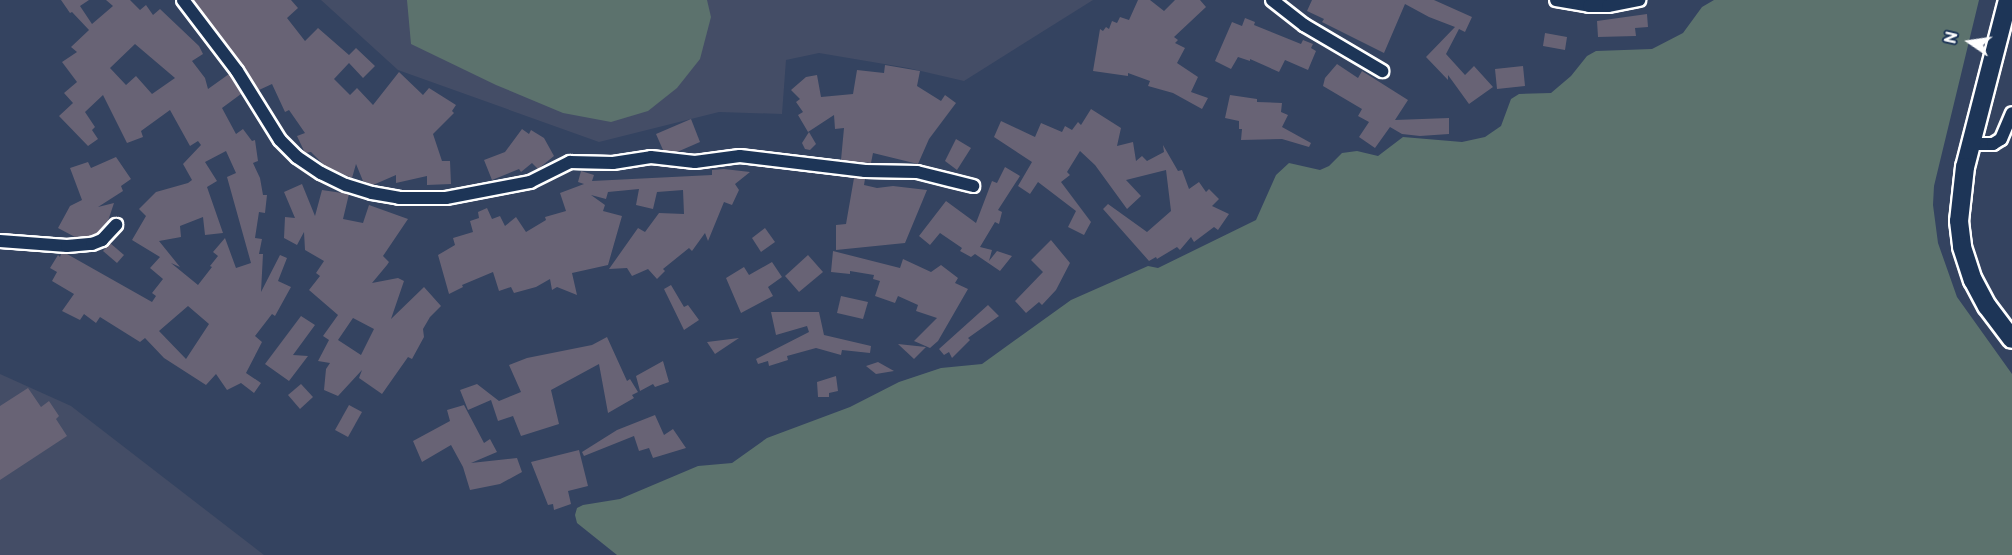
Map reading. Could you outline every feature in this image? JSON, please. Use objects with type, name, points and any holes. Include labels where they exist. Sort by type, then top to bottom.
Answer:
[{"type":"street","points":[[183,0],[237,71],[280,140],[297,157],[321,173],[346,186],[372,193],[399,198],[446,198],[530,182],[570,162],[613,163],[651,157],[695,162],[740,156],[865,171],[917,172],[973,186]]},
{"type":"street","points":[[1272,0],[1304,25],[1382,71]]},
{"type":"street","points":[[1556,0],[1589,6],[1608,6],[1639,0]]},
{"type":"street","points":[[2008,0],[1959,195],[1962,247],[1973,280],[1986,306],[2012,339]]},
{"type":"street","points":[[1971,144],[1993,144],[2001,139],[2012,113]]},
{"type":"street","points":[[0,241],[67,246],[92,244],[102,240],[116,225]]},
{"type":"shaded area","points":[[321,0],[1093,0],[964,81],[908,68],[819,53],[786,60],[782,114],[719,112],[599,142],[398,70]]},
{"type":"shaded area","points":[[0,374],[71,406],[264,555],[0,555]]},
{"type":"green space","points":[[407,0],[707,0],[711,17],[700,59],[677,88],[648,111],[611,122],[563,113],[496,85],[411,44]]},
{"type":"green space","points":[[1714,0],[1979,0],[1934,186],[1933,205],[1938,243],[1957,297],[2012,374],[2012,555],[617,555],[577,523],[575,515],[577,508],[583,505],[620,499],[698,466],[732,463],[767,438],[850,407],[899,382],[941,368],[982,364],[1071,300],[1148,266],[1158,268],[1256,220],[1276,175],[1289,163],[1320,170],[1329,166],[1342,153],[1357,151],[1378,156],[1403,137],[1462,142],[1485,137],[1501,126],[1511,99],[1519,94],[1551,93],[1571,76],[1587,56],[1596,51],[1652,49],[1683,33],[1702,7]]},
{"type":"building","points":[[61,0],[89,0],[80,6],[92,24],[113,6],[106,0],[130,0],[140,10],[146,5],[153,15],[160,9],[199,46],[203,54],[192,61],[205,78],[208,89],[229,74],[241,94],[222,108],[236,134],[243,129],[252,141],[255,140],[258,161],[253,163],[260,178],[263,195],[267,195],[265,213],[259,212],[255,238],[262,239],[259,254],[263,254],[261,292],[280,255],[287,258],[278,281],[291,287],[275,316],[272,314],[255,336],[262,342],[246,373],[261,383],[254,393],[241,383],[227,390],[216,374],[206,385],[164,358],[145,338],[140,342],[100,317],[96,323],[84,314],[80,320],[62,311],[74,294],[52,281],[57,272],[50,268],[61,254],[67,254],[152,302],[156,296],[152,293],[163,279],[150,268],[160,257],[132,240],[146,216],[139,209],[156,192],[192,180],[183,164],[201,145],[198,141],[190,146],[170,110],[141,131],[143,137],[127,143],[103,95],[85,112],[95,127],[92,130],[98,139],[88,146],[59,116],[73,103],[64,93],[77,82],[62,62],[77,52],[71,47],[89,30],[72,12],[70,13]],"holes":[[[135,44],[175,78],[152,94],[136,76],[126,85],[110,68]],[[226,151],[236,173],[227,177],[251,263],[236,268],[225,238],[213,252],[218,256],[198,285],[171,263],[180,267],[159,241],[181,237],[180,226],[203,217],[205,235],[223,233],[207,187],[217,181],[205,162]],[[188,306],[209,324],[186,359],[159,331]]]},
{"type":"building","points":[[193,0],[291,0],[298,8],[287,18],[305,41],[318,28],[349,55],[356,48],[375,66],[363,78],[349,63],[334,79],[350,95],[357,88],[373,105],[399,72],[423,95],[429,88],[456,105],[452,111],[454,113],[433,134],[442,161],[450,161],[451,184],[427,185],[427,176],[396,183],[396,175],[373,185],[363,181],[356,164],[352,178],[325,166],[311,152],[305,153],[297,136],[305,133],[289,110],[285,112],[272,84],[259,90]]},
{"type":"building","points":[[1138,0],[1150,0],[1164,11],[1175,0],[1200,0],[1206,7],[1174,37],[1178,40],[1175,43],[1185,48],[1177,63],[1198,77],[1191,92],[1208,98],[1202,109],[1173,93],[1148,86],[1150,81],[1128,73],[1128,76],[1093,71],[1100,29],[1103,31],[1106,27],[1109,29],[1112,21],[1117,23],[1120,17],[1129,20]]},
{"type":"building","points":[[1312,0],[1434,0],[1472,17],[1465,32],[1459,29],[1446,54],[1465,75],[1474,66],[1493,87],[1469,104],[1448,75],[1448,80],[1426,57],[1455,27],[1405,4],[1384,53],[1322,22],[1324,19],[1307,11]]},
{"type":"building","points":[[1647,14],[1648,27],[1635,28],[1636,36],[1598,37],[1597,21]]},
{"type":"building","points":[[1245,18],[1255,22],[1254,25],[1301,44],[1303,40],[1313,44],[1311,48],[1316,51],[1308,70],[1285,60],[1279,72],[1250,59],[1250,61],[1238,57],[1231,69],[1215,61],[1232,22],[1242,26]]},
{"type":"building","points":[[1545,33],[1567,37],[1565,50],[1543,46]]},
{"type":"building","points":[[1337,64],[1358,78],[1362,71],[1408,100],[1395,120],[1449,118],[1449,134],[1420,136],[1402,134],[1390,127],[1375,148],[1359,137],[1369,122],[1358,116],[1362,109],[1323,86],[1325,78]]},
{"type":"building","points":[[885,65],[920,71],[917,86],[941,101],[945,95],[956,103],[929,139],[918,164],[873,153],[871,163],[841,160],[844,128],[835,129],[834,115],[808,132],[798,115],[803,112],[796,102],[800,99],[791,90],[806,77],[817,75],[821,97],[853,94],[857,70],[884,73]]},
{"type":"building","points":[[1523,66],[1525,86],[1497,89],[1495,69]]},
{"type":"building","points":[[1230,95],[1257,99],[1257,102],[1282,103],[1281,112],[1288,115],[1282,127],[1311,143],[1309,147],[1282,139],[1241,140],[1242,129],[1239,129],[1239,121],[1225,118]]},
{"type":"building","points":[[1091,109],[1121,128],[1117,146],[1133,142],[1136,161],[1142,156],[1147,161],[1164,152],[1163,145],[1178,171],[1182,170],[1189,189],[1199,182],[1206,192],[1209,189],[1219,199],[1212,206],[1229,214],[1218,230],[1214,227],[1194,242],[1191,237],[1180,250],[1177,247],[1149,261],[1103,209],[1108,204],[1147,232],[1171,211],[1166,170],[1126,180],[1141,196],[1127,209],[1095,165],[1080,151],[1067,172],[1070,175],[1061,182],[1091,222],[1084,235],[1068,227],[1076,211],[1038,182],[1030,194],[1018,186],[1032,162],[994,137],[1001,121],[1035,137],[1041,123],[1062,132],[1065,126],[1072,130],[1078,122],[1081,125]]},
{"type":"building","points":[[691,119],[700,142],[677,152],[663,150],[656,134]]},
{"type":"building","points":[[522,129],[529,134],[531,130],[544,138],[554,156],[538,169],[532,163],[521,172],[519,169],[492,180],[484,160],[505,152]]},
{"type":"building","points":[[809,132],[816,144],[810,150],[805,149],[802,143]]},
{"type":"building","points":[[956,139],[971,148],[957,170],[945,161]]},
{"type":"building","points":[[116,157],[131,179],[121,186],[123,191],[98,207],[114,203],[108,221],[97,233],[90,236],[75,237],[58,228],[70,206],[82,200],[70,168],[88,162],[91,168]]},
{"type":"building","points":[[1005,167],[1020,176],[998,210],[1002,212],[999,224],[995,222],[980,247],[992,250],[989,261],[997,251],[1012,256],[1000,271],[975,254],[971,257],[960,251],[962,248],[940,233],[930,245],[919,236],[946,201],[976,223],[992,181],[997,183]]},
{"type":"building","points":[[712,170],[750,172],[735,184],[739,190],[732,205],[724,202],[708,241],[705,233],[692,251],[689,248],[663,269],[665,271],[657,279],[648,269],[632,276],[627,268],[609,269],[638,228],[645,232],[659,213],[684,214],[683,190],[657,192],[653,209],[636,205],[639,189],[608,192],[606,199],[591,195],[605,205],[603,211],[622,216],[608,265],[572,273],[577,295],[557,287],[552,290],[550,279],[536,287],[514,293],[511,287],[499,291],[493,272],[462,285],[463,287],[449,294],[438,255],[455,245],[453,238],[473,232],[470,221],[479,218],[478,212],[487,208],[492,219],[500,216],[505,226],[516,217],[526,232],[546,220],[545,217],[566,211],[560,193],[584,184],[578,182],[581,171],[594,175],[592,181],[712,175]]},
{"type":"building","points":[[854,178],[865,179],[864,185],[877,188],[893,186],[927,190],[905,243],[836,250],[836,225],[846,224]]},
{"type":"building","points":[[302,184],[315,216],[322,190],[349,194],[343,219],[363,223],[369,205],[408,219],[383,256],[389,262],[372,283],[398,278],[404,281],[391,319],[424,287],[441,306],[430,317],[423,329],[424,337],[412,359],[408,357],[382,394],[359,378],[362,370],[338,396],[324,390],[326,369],[330,363],[318,361],[329,340],[323,336],[338,315],[309,290],[320,276],[316,273],[324,261],[305,250],[304,232],[297,245],[284,238],[285,217],[295,218],[284,192]],"holes":[[[353,318],[374,329],[361,355],[338,340]]]},
{"type":"building","points":[[765,228],[775,242],[761,252],[752,238]]},
{"type":"building","points":[[1051,240],[1070,263],[1056,290],[1042,305],[1039,302],[1026,313],[1015,301],[1043,272],[1031,260]]},
{"type":"building","points":[[110,243],[124,255],[117,263],[103,251]]},
{"type":"building","points":[[833,251],[900,268],[903,259],[931,272],[941,265],[958,278],[955,283],[968,289],[938,341],[930,348],[914,341],[937,318],[916,311],[918,305],[898,296],[895,303],[875,296],[880,281],[873,279],[874,275],[850,271],[850,274],[831,272]]},
{"type":"building","points":[[808,255],[823,272],[799,292],[785,276]]},
{"type":"building","points":[[772,262],[782,277],[768,287],[773,296],[741,313],[726,278],[744,267],[749,275]]},
{"type":"building","points":[[671,285],[684,307],[688,305],[699,320],[684,330],[664,289]]},
{"type":"building","points":[[841,296],[868,302],[863,319],[837,313]]},
{"type":"building","points":[[988,305],[999,316],[968,338],[970,340],[952,358],[949,352],[944,355],[939,349]]},
{"type":"building","points":[[771,312],[819,312],[824,335],[871,346],[870,353],[842,350],[841,355],[816,348],[787,356],[788,360],[769,366],[768,361],[758,364],[756,359],[809,332],[807,326],[776,335]]},
{"type":"building","points":[[301,316],[315,325],[293,355],[308,356],[289,381],[265,364]]},
{"type":"building","points":[[607,337],[627,381],[630,379],[638,392],[632,395],[634,398],[608,413],[599,364],[551,390],[559,424],[521,436],[513,416],[498,421],[491,400],[468,410],[460,390],[477,384],[499,401],[521,392],[509,365],[527,358],[592,345]]},
{"type":"building","points":[[739,338],[715,354],[707,342]]},
{"type":"building","points":[[898,344],[926,347],[914,359]]},
{"type":"building","points":[[663,361],[669,382],[655,387],[653,384],[640,391],[636,376]]},
{"type":"building","points":[[878,362],[894,371],[876,374],[866,366]]},
{"type":"building","points":[[836,376],[838,391],[829,393],[829,397],[818,397],[817,382]]},
{"type":"building","points":[[301,384],[313,397],[300,409],[288,395]]},
{"type":"building","points":[[28,388],[41,407],[49,401],[59,416],[56,419],[67,436],[0,480],[0,406]]},
{"type":"building","points":[[349,405],[362,412],[348,437],[335,430]]},
{"type":"building","points":[[464,405],[484,443],[490,439],[497,452],[471,463],[517,458],[522,472],[500,484],[470,490],[463,467],[451,445],[422,462],[413,441],[450,421],[447,410]]},
{"type":"building","points":[[655,415],[664,435],[673,429],[686,448],[653,458],[649,448],[639,451],[634,436],[584,456],[582,452],[617,430]]},
{"type":"building","points":[[579,450],[588,486],[568,491],[571,504],[554,510],[553,504],[548,505],[531,462]]}]
